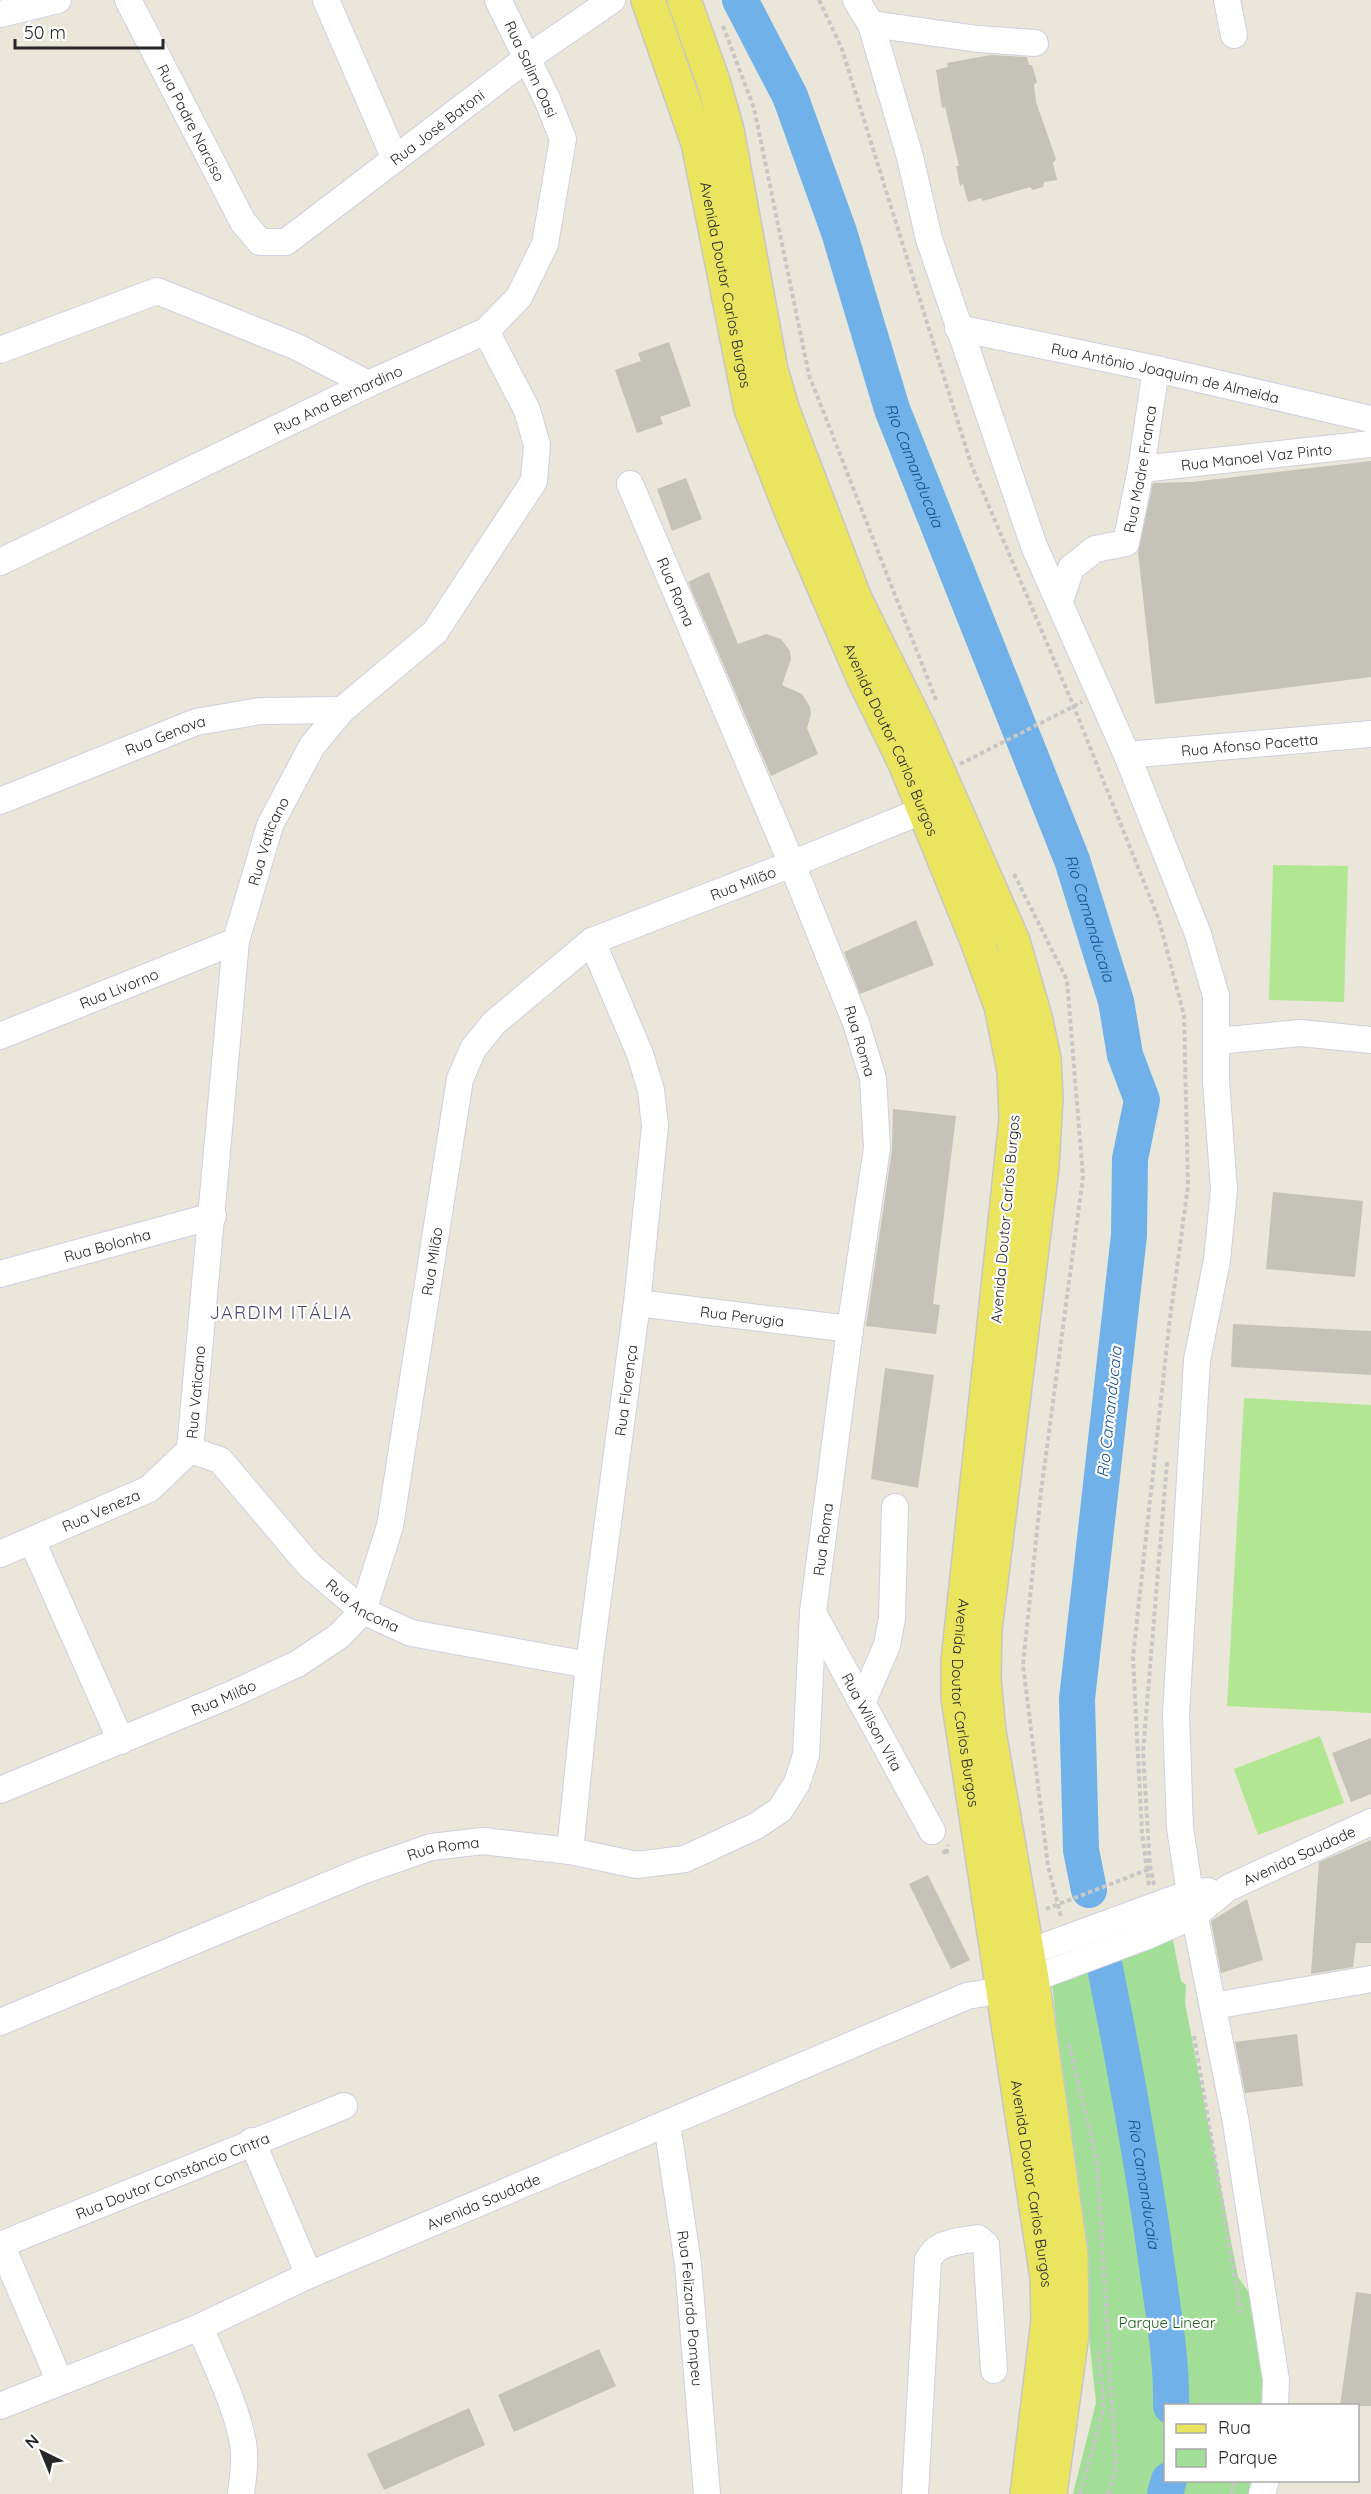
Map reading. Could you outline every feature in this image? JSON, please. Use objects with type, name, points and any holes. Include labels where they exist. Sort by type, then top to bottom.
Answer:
[{"type":"main road","name":"Avenida Doutor Carlos Burgos","points":[[648,0],[698,143],[751,409],[801,535],[948,778]]},
{"type":"main road","name":"Avenida Doutor Carlos Burgos","points":[[684,0],[713,81],[727,130],[771,370],[783,411],[855,599],[948,778],[1013,941],[1035,1017],[1044,1058],[1046,1088],[1042,1167],[987,1618],[984,1668],[989,1732],[1071,2254],[1072,2334],[1030,2492]]},
{"type":"street","points":[[0,14],[58,0]]},
{"type":"street","name":"Rua Padre Narciso","points":[[128,0],[243,222],[260,242]]},
{"type":"street","points":[[326,0],[395,159]]},
{"type":"street","name":"Rua Salim Oasi","points":[[498,0],[547,99],[563,139]]},
{"type":"street","name":"Rua José Batoni","points":[[260,242],[286,242],[526,59],[612,0]]},
{"type":"street","points":[[856,0],[871,24],[910,157],[929,239],[1034,546],[1127,755],[1198,934],[1216,996],[1217,1102],[1224,1190],[1217,1260],[1197,1360],[1176,1714],[1180,1828],[1235,2115],[1276,2380],[1275,2404]]},
{"type":"street","points":[[1227,0],[1234,35]]},
{"type":"street","points":[[871,24],[978,39],[1035,43]]},
{"type":"street","name":"Rua Ana Bernardino","points":[[0,562],[368,384],[486,331],[519,297],[545,244],[563,139]]},
{"type":"street","points":[[0,350],[157,291],[297,347],[368,384]]},
{"type":"street","name":"Rua Antônio Joaquim de Almeida","points":[[958,328],[1156,369],[1371,419]]},
{"type":"street","name":"Rua Vaticano","points":[[190,1450],[213,1216],[236,941],[270,825],[312,746],[342,710],[435,632],[534,480],[537,445],[527,410],[486,331]]},
{"type":"street","name":"Rua Madre Franca","points":[[1060,601],[1071,568],[1095,549],[1126,543],[1141,469],[1156,369]]},
{"type":"street","name":"Rua Manoel Vaz Pinto","points":[[1141,469],[1371,444]]},
{"type":"street","name":"Rua Roma","points":[[0,2022],[362,1871],[431,1847],[483,1841],[570,1851],[637,1865],[685,1859],[756,1826],[780,1810],[797,1783],[807,1755],[813,1612],[850,1329],[877,1148],[873,1078],[856,1023],[792,864],[630,484]]},
{"type":"street","name":"Rua Genova","points":[[0,801],[196,722],[260,711],[342,710]]},
{"type":"street","name":"Rua Afonso Pacetta","points":[[1127,755],[1371,734]]},
{"type":"street","name":"Rua Milão","points":[[0,1790],[121,1741],[297,1664],[339,1636],[363,1611],[390,1526],[460,1079],[474,1049],[494,1023],[592,942],[792,864],[948,778]]},
{"type":"street","name":"Rua Livorno","points":[[0,1036],[236,941]]},
{"type":"street","name":"Rua Florença","points":[[570,1851],[589,1665],[637,1303],[655,1126],[651,1090],[640,1054],[592,942]]},
{"type":"street","points":[[1217,1041],[1300,1033],[1371,1040]]},
{"type":"street","name":"Rua Bolonha","points":[[0,1274],[213,1216]]},
{"type":"street","name":"Rua Perugia","points":[[637,1303],[850,1329]]},
{"type":"street","name":"Rua Ancona","points":[[190,1450],[220,1460],[309,1565],[363,1611],[411,1633],[589,1665]]},
{"type":"street","name":"Rua Veneza","points":[[0,1554],[149,1489],[190,1450]]},
{"type":"street","points":[[862,1703],[887,1645],[892,1618],[896,1507]]},
{"type":"street","points":[[32,1541],[121,1741]]},
{"type":"street","name":"Rua Wilson Vita","points":[[813,1612],[932,1831]]},
{"type":"street","name":"Avenida Saudade","points":[[1193,1904],[1371,1822]]},
{"type":"street","points":[[1027,1967],[1147,1936],[1193,1904]]},
{"type":"street","points":[[1027,1967],[1147,1909],[1193,1904]]},
{"type":"street","name":"Avenida Saudade","points":[[0,2406],[58,2380],[200,2326],[309,2276],[967,1996],[1027,1967]]},
{"type":"street","points":[[1213,2006],[1371,1979]]},
{"type":"street","name":"Rua Doutor Constâncio Cintra","points":[[1,2245],[252,2141],[344,2106]]},
{"type":"street","name":"Rua Felizardo Pompeu","points":[[667,2124],[688,2265],[706,2494]]},
{"type":"street","points":[[252,2141],[309,2276]]},
{"type":"street","points":[[915,2494],[928,2260],[932,2251],[940,2245],[978,2238],[986,2245],[994,2370]]},
{"type":"street","points":[[1,2245],[58,2380]]},
{"type":"street","points":[[200,2326],[237,2420],[244,2445],[245,2468],[241,2494]]},
{"type":"path","points":[[819,0],[842,49],[971,464],[1074,707],[1159,920],[1184,1015],[1188,1186],[1169,1326],[1133,1656],[1142,1833],[1147,1870],[1147,1909]]},
{"type":"path","points":[[1080,690],[1090,710]]},
{"type":"path","points":[[927,695],[932,704]]},
{"type":"path","points":[[948,778],[996,744],[1074,707]]},
{"type":"path","points":[[1037,1907],[1042,1910],[1147,1870],[1152,1860],[1143,1752],[1167,1458]]},
{"type":"path","points":[[1192,2026],[1242,2318]]},
{"type":"green space","points":[[1273,865],[1348,866],[1344,1002],[1269,1000]]},
{"type":"green space","points":[[1244,1398],[1371,1405],[1371,1713],[1227,1706]]},
{"type":"green space","points":[[1320,1736],[1344,1803],[1258,1835],[1234,1769]]},
{"type":"green space","name":"Parque Linear","points":[[1171,1930],[1181,1981],[1186,1985],[1185,2003],[1238,2277],[1261,2310],[1276,2404],[1164,2404],[1164,2482],[1269,2482],[1266,2494],[1073,2494],[1096,2403],[1052,1982]]},
{"type":"building","points":[[990,55],[1027,57],[1029,65],[1032,65],[1037,82],[1034,85],[1036,102],[1056,159],[1053,163],[1057,180],[1044,182],[1043,187],[1033,190],[1030,187],[983,201],[981,198],[968,202],[963,184],[960,186],[956,166],[959,166],[945,107],[942,108],[936,70],[948,67],[947,63]]},
{"type":"building","points":[[669,342],[691,406],[660,417],[663,424],[637,433],[615,370],[641,361],[638,353]]},
{"type":"building","points":[[1371,461],[1371,677],[1155,704],[1138,552],[1153,483],[1192,482]]},
{"type":"building","points":[[686,478],[702,519],[672,531],[657,489]]},
{"type":"building","points":[[709,572],[738,644],[766,634],[781,639],[790,651],[791,659],[782,685],[802,694],[810,707],[811,714],[807,728],[818,754],[771,776],[688,582]]},
{"type":"building","points":[[916,920],[934,965],[860,994],[844,952]]},
{"type":"building","points":[[893,1109],[956,1116],[933,1304],[940,1305],[936,1334],[866,1326],[892,1150]]},
{"type":"building","points":[[1273,1192],[1363,1201],[1355,1277],[1266,1269]]},
{"type":"building","points":[[1233,1324],[1371,1331],[1371,1375],[1231,1367]]},
{"type":"building","points":[[885,1368],[934,1375],[918,1488],[871,1479]]},
{"type":"building","points":[[1371,1738],[1371,1794],[1351,1802],[1332,1753]]},
{"type":"building","points":[[1371,1840],[1371,1943],[1356,1943],[1353,1967],[1311,1974],[1319,1862]]},
{"type":"building","points":[[928,1875],[970,1960],[951,1969],[909,1884]]},
{"type":"building","points":[[1247,1899],[1263,1960],[1221,1973],[1211,1921]]},
{"type":"building","points":[[1297,2034],[1303,2086],[1245,2093],[1235,2042]]},
{"type":"building","points":[[1356,2292],[1371,2294],[1371,2406],[1340,2404]]},
{"type":"building","points":[[599,2349],[616,2386],[514,2432],[498,2395]]},
{"type":"building","points":[[469,2408],[485,2445],[384,2490],[367,2454]]},
{"type":"waterway","name":"Rio Camanducaia","points":[[740,0],[790,96],[839,232],[892,409],[1072,860],[1116,1001],[1125,1055],[1142,1100],[1130,1159],[1129,1235],[1077,1699],[1081,1850],[1089,1890]]},
{"type":"waterway","name":"Rio Camanducaia","points":[[1104,1963],[1134,2118],[1153,2235],[1167,2340],[1171,2404]]},
{"type":"waterway","name":"Rio Camanducaia","points":[[1165,2494],[1168,2482]]},
{"type":"district","name":"JARDIM ITÁLIA","points":[[281,1312]]}]
